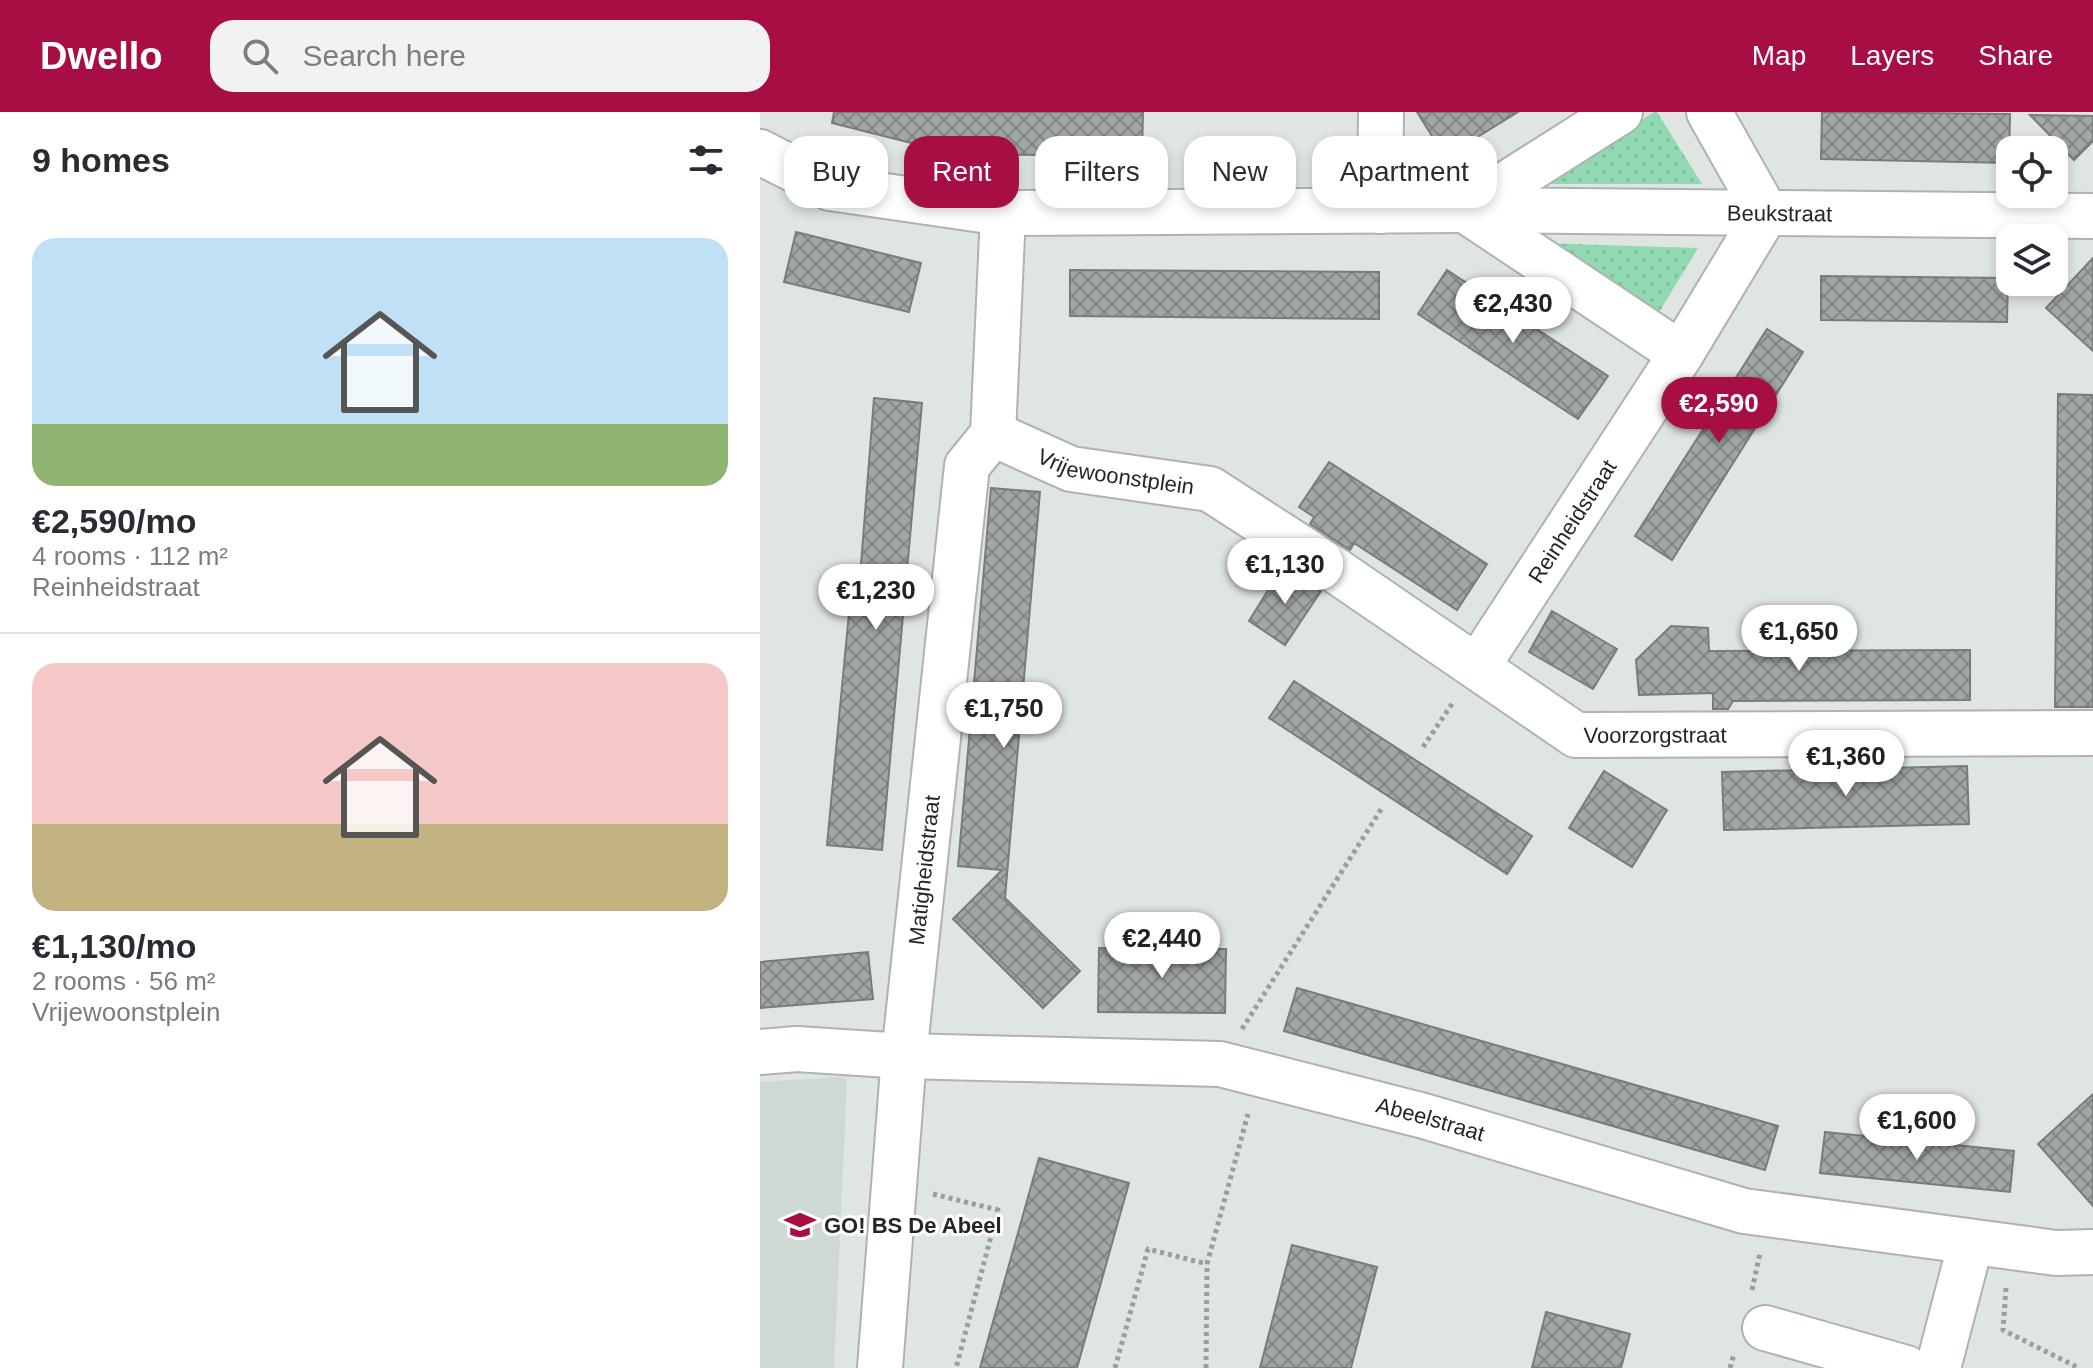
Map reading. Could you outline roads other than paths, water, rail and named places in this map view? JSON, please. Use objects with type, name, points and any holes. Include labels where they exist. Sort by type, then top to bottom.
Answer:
[{"type":"street","points":[[1380,211],[1381,112]]},
{"type":"street","points":[[1620,112],[1465,210],[1681,354]]},
{"type":"street","points":[[1709,112],[1766,213]]},
{"type":"street","name":"Beukstraat","points":[[760,152],[830,188],[1003,213],[1465,210],[2093,216]]},
{"type":"street","points":[[993,434],[1003,213]]},
{"type":"street","name":"Reinheidstraat","points":[[1477,667],[1681,354],[1766,213]]},
{"type":"street","name":"Vrijewoonstplein","points":[[993,434],[1071,469],[1210,489],[1477,667]]},
{"type":"street","name":"Matigheidstraat","points":[[880,1368],[904,1056],[967,466],[993,434]]},
{"type":"street","name":"Voorzorgstraat","points":[[1477,667],[1576,735],[2093,733]]},
{"type":"street","name":"Abeelstraat","points":[[760,1052],[797,1049],[1239,1069],[1424,1116],[1744,1211],[2056,1253],[2093,1252]]},
{"type":"street","points":[[1938,1368],[1990,1244]]},
{"type":"street","points":[[1765,1328],[1906,1368]]},
{"type":"place","name":"GO! BS De Abeel","points":[[800,1225]]}]
